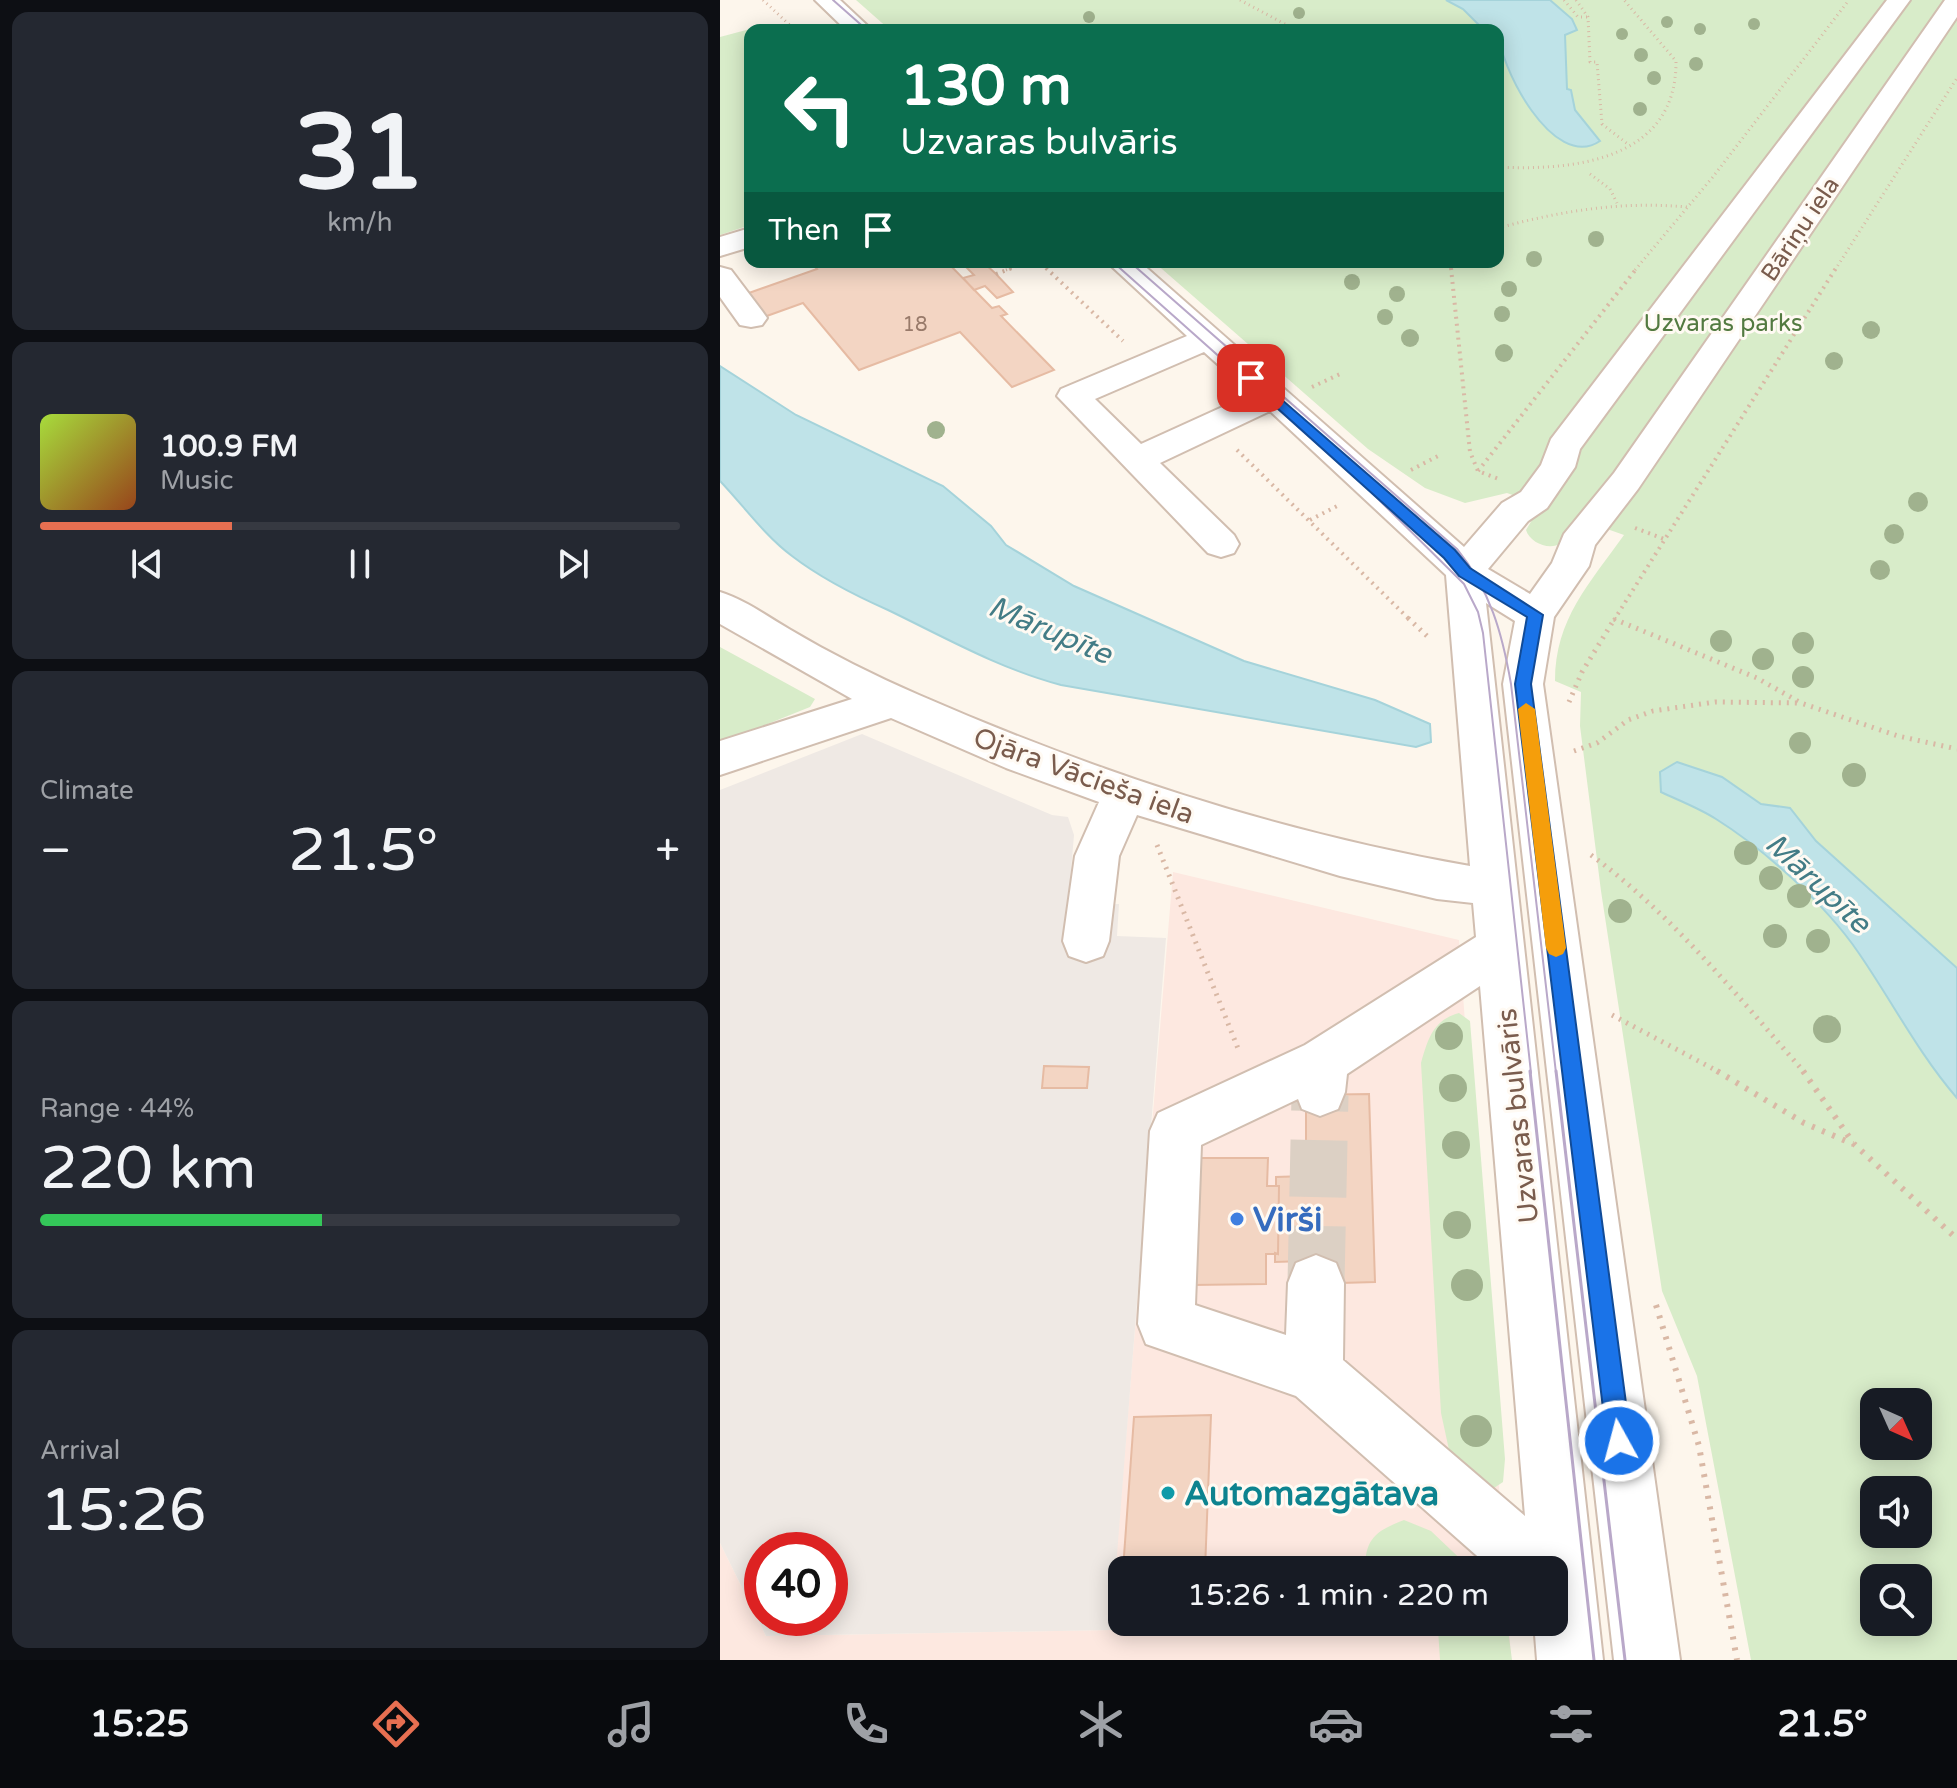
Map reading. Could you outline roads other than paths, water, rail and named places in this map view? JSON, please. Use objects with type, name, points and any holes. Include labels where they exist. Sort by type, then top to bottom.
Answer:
[{"type":"street","points":[[826,0],[853,24]]},
{"type":"street","name":"Bāriņu iela","points":[[1464,572],[1515,512],[1534,500],[1558,467],[1563,447],[1899,0]]},
{"type":"street","name":"Bāriņu iela","points":[[1535,615],[1570,566],[1577,543],[1626,481],[1957,0]]},
{"type":"street","points":[[720,247],[744,239]]},
{"type":"street","points":[[1129,268],[1449,554],[1464,572],[1535,615]]},
{"type":"street","points":[[720,276],[751,318]]},
{"type":"street","points":[[1208,339],[1073,396],[1221,544]]},
{"type":"street","points":[[1136,460],[1273,397]]},
{"type":"street","name":"Uzvaras bulvāris","points":[[1464,572],[1500,947],[1550,1556]]},
{"type":"street","name":"Ojāra Vācieša iela","points":[[720,606],[784,647],[893,701],[1124,794],[1289,845],[1414,876],[1470,885]]},
{"type":"street","name":"Uzvaras bulvāris","points":[[1535,615],[1523,684],[1647,1660]]},
{"type":"street","points":[[720,758],[893,701]]},
{"type":"street","points":[[1086,941],[1097,856],[1124,794]]},
{"type":"street","points":[[1500,947],[1321,1078],[1257,1093],[1176,1131],[1166,1324],[1314,1373],[1523,1556]]},
{"type":"street","points":[[1314,1373],[1316,1283]]},
{"type":"street","name":"Uzvaras bulvāris","points":[[1565,1636],[1570,1660]]},
{"type":"water","points":[[1446,0],[1550,0],[1572,19],[1577,30],[1565,35],[1567,89],[1571,90],[1575,110],[1600,141],[1582,147],[1564,142],[1547,129],[1531,110],[1507,66],[1504,24],[1478,24],[1463,9]]},
{"type":"water","name":"Mārupīte","points":[[720,366],[796,415],[943,486],[991,526],[1006,545],[1074,586],[1244,661],[1375,700],[1430,724],[1431,742],[1416,747],[1061,685],[994,661],[838,586],[782,548],[720,481]]},
{"type":"water","name":"Mārupīte","points":[[1677,762],[1722,777],[1761,804],[1790,808],[1816,841],[1957,968],[1957,1098],[1918,1045],[1858,952],[1812,897],[1735,831],[1703,811],[1661,792],[1660,772]]},
{"type":"tunnel","points":[[1316,1283],[1320,1095]]},
{"type":"tram line","points":[[833,0],[860,24]]},
{"type":"tram line","points":[[1120,268],[1369,490],[1464,584],[1478,612],[1483,633],[1531,1073]]},
{"type":"tram line","points":[[1137,268],[1457,549],[1478,580],[1499,629],[1511,684],[1556,1073]]},
{"type":"tram line","points":[[1530,1071],[1594,1660]]},
{"type":"tram line","points":[[1556,1071],[1625,1660]]},
{"type":"place","name":"Virši","points":[[1237,1219]]},
{"type":"place","name":"Automazgātava","points":[[1168,1493]]},
{"type":"park label","name":"Uzvaras parks","points":[[1723,323]]}]
